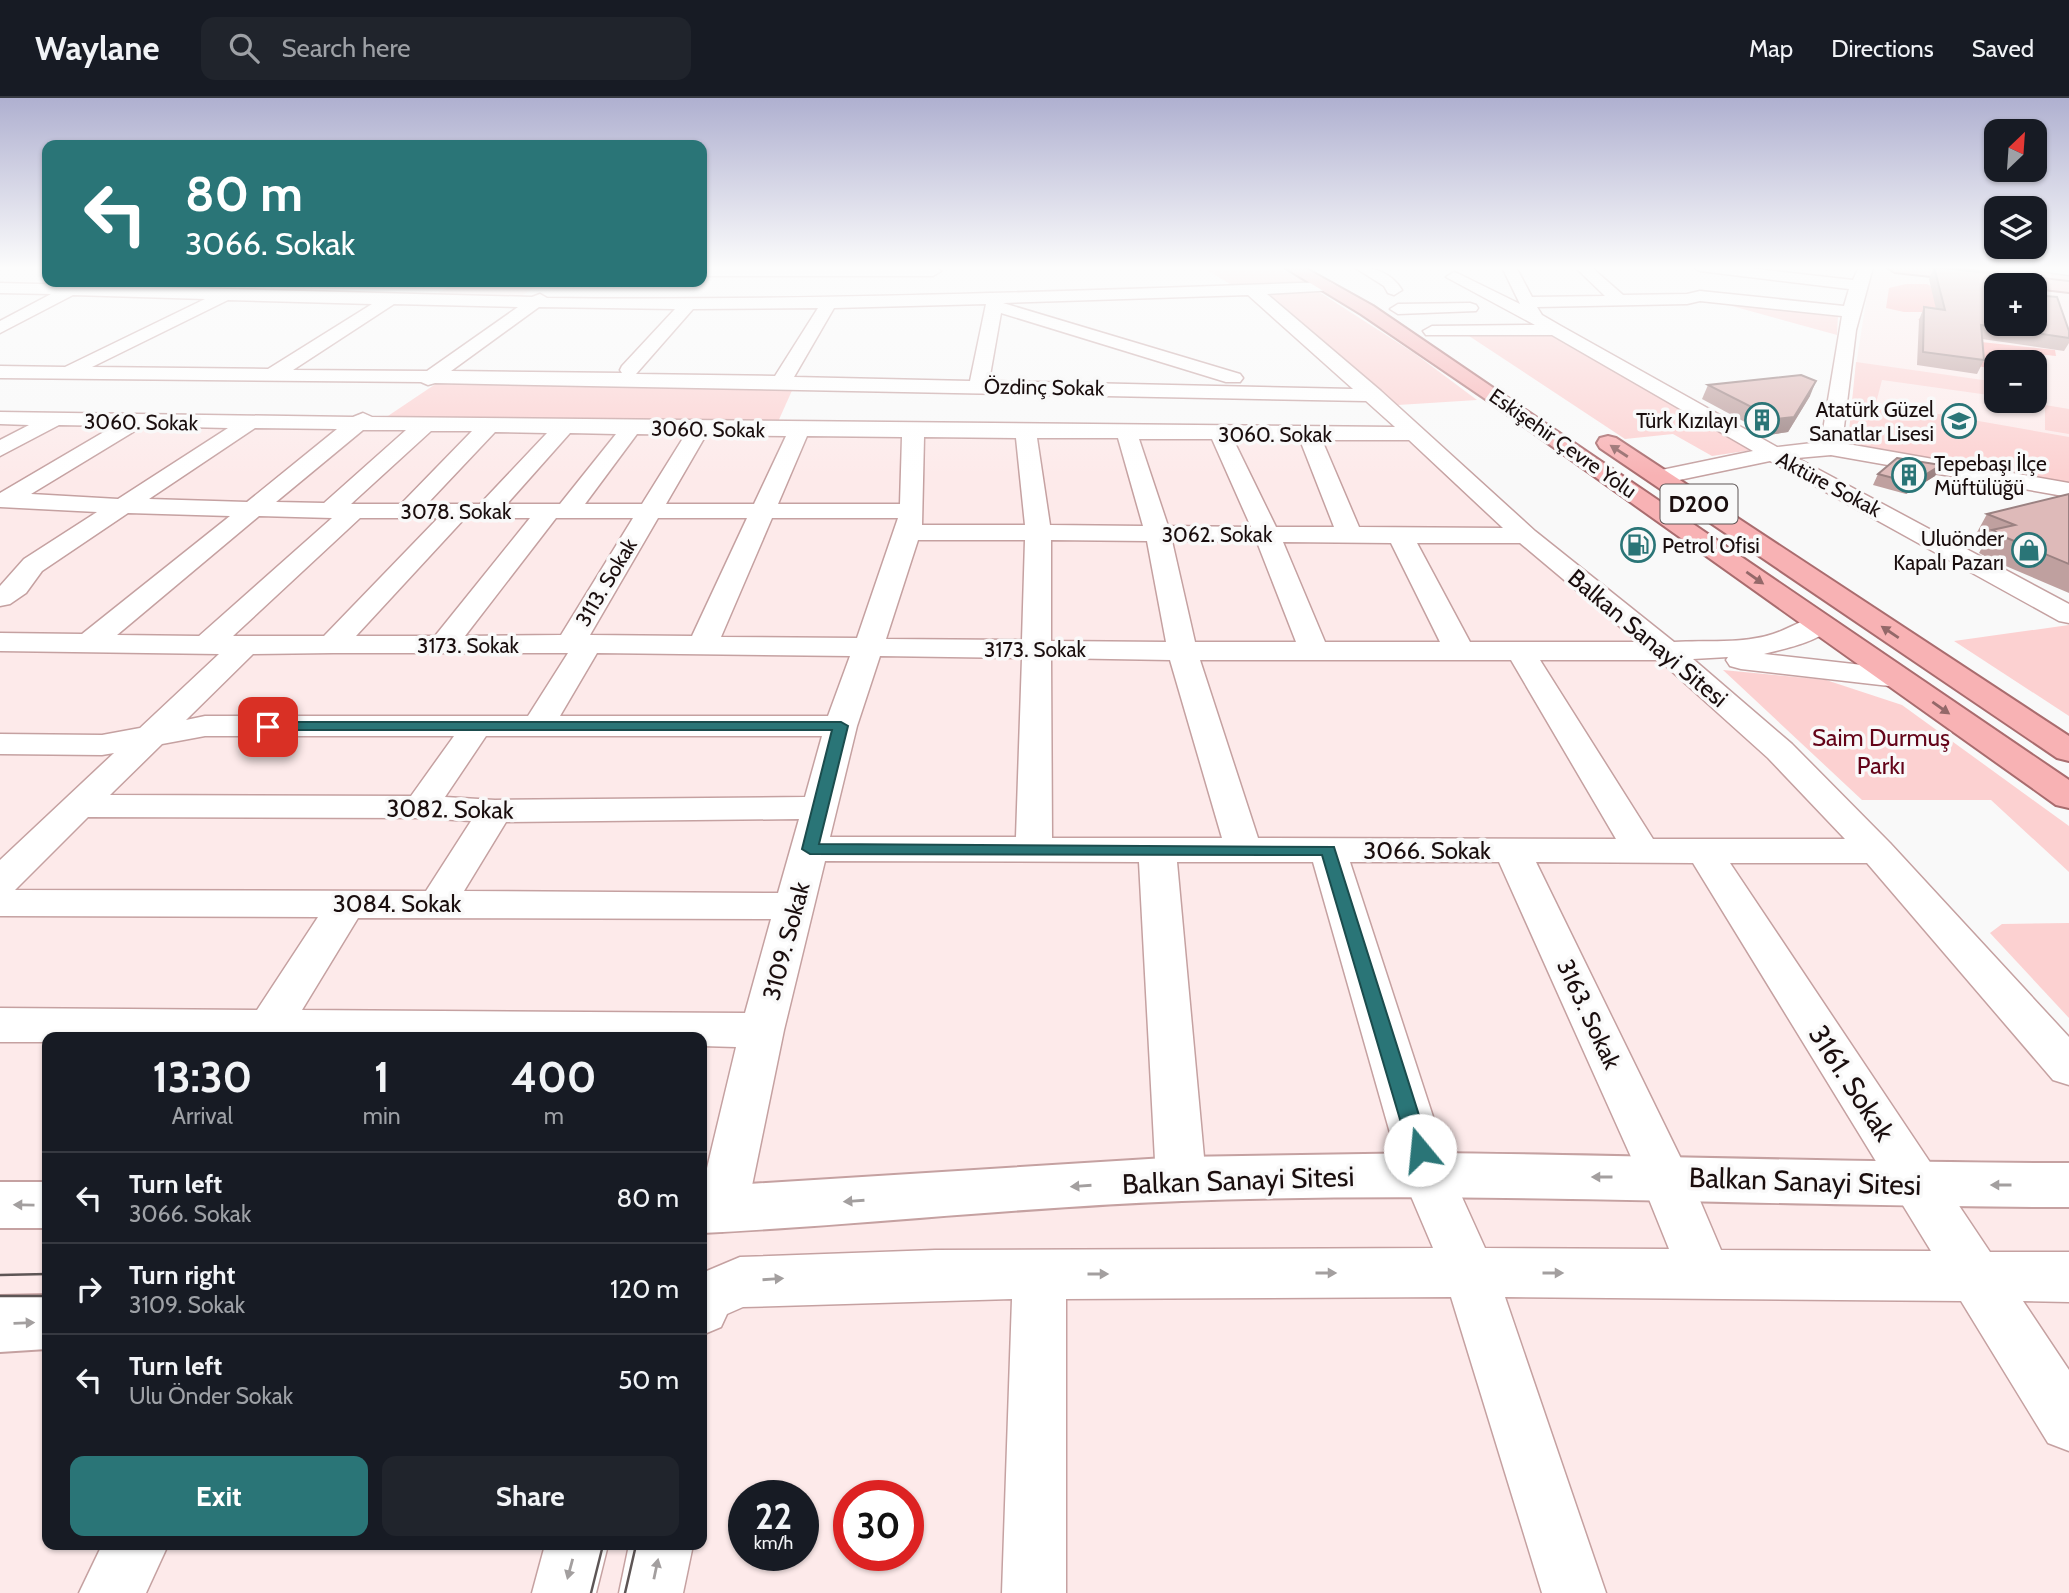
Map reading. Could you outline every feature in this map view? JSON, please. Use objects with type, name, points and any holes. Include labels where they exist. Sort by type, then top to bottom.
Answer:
[{"type":"highway","name":"Eskişehir Çevre Yolu","points":[[1412,337],[2069,797]]},
{"type":"highway","name":"Eskişehir Çevre Yolu","points":[[1441,337],[1547,404]]},
{"type":"highway","name":"Eskişehir Çevre Yolu","points":[[1592,433],[2069,751]]},
{"type":"street","points":[[66,373],[140,337]]},
{"type":"street","points":[[270,376],[333,337]]},
{"type":"street","points":[[88,644],[355,424],[432,376],[487,337]]},
{"type":"street","points":[[629,370],[659,337]]},
{"type":"street","points":[[781,382],[808,337]]},
{"type":"street","points":[[979,385],[990,337]]},
{"type":"street","points":[[1109,337],[1283,393]]},
{"type":"street","points":[[1306,337],[1374,395],[1407,434],[1448,495]]},
{"type":"street","name":"Aktüre Sokak","points":[[1575,337],[1773,454],[2069,615]]},
{"type":"street","points":[[1832,448],[1848,337]]},
{"type":"street","name":"Özdinç Sokak","points":[[0,372],[979,385],[1374,395]]},
{"type":"street","name":"3060. Sokak","points":[[0,418],[488,427],[1407,434]]},
{"type":"street","points":[[0,449],[54,420]]},
{"type":"street","points":[[2,500],[136,422]]},
{"type":"street","points":[[0,584],[248,424]]},
{"type":"street","points":[[206,645],[425,425]]},
{"type":"street","points":[[406,512],[488,427]]},
{"type":"street","points":[[486,512],[564,427]]},
{"type":"street","points":[[443,645],[631,428]]},
{"type":"street","name":"3113. Sokak","points":[[538,727],[588,644],[573,639],[699,429]]},
{"type":"street","points":[[702,646],[799,430]]},
{"type":"street","name":"3109. Sokak","points":[[712,1210],[841,726],[910,522],[913,431]]},
{"type":"street","points":[[1026,432],[1038,533],[1034,850]]},
{"type":"street","points":[[1127,433],[1158,533],[1182,651],[1244,850]]},
{"type":"street","points":[[1220,434],[1267,534],[1313,649]]},
{"type":"street","name":"Balkan Sanayi Sitesi","points":[[1407,434],[1667,651],[1780,751],[1877,851],[2069,1067]]},
{"type":"street","points":[[1309,435],[1350,534]]},
{"type":"street","points":[[1660,477],[1773,454],[1832,448],[2069,490]]},
{"type":"street","name":"3078. Sokak","points":[[2,500],[250,510],[761,513],[910,522]]},
{"type":"street","points":[[332,645],[457,512]]},
{"type":"street","points":[[1464,515],[1481,536]]},
{"type":"street","name":"3062. Sokak","points":[[910,522],[1038,533],[1526,536]]},
{"type":"street","points":[[1400,535],[1459,650]]},
{"type":"street","points":[[0,598],[16,587],[33,565]]},
{"type":"street","name":"3173. Sokak","points":[[0,642],[206,645],[588,644],[1182,651],[1667,651],[1755,647],[1782,641],[1820,624]]},
{"type":"street","points":[[0,883],[245,645]]},
{"type":"street","points":[[1520,651],[1642,851]]},
{"type":"street","points":[[1667,651],[1898,678]]},
{"type":"street","points":[[0,744],[102,746],[205,726],[841,726]]},
{"type":"street","points":[[421,807],[476,727]]},
{"type":"street","name":"3082. Sokak","points":[[80,806],[421,807],[495,811],[819,807]]},
{"type":"street","points":[[438,903],[495,811]]},
{"type":"street","name":"3066. Sokak","points":[[810,849],[1877,851]]},
{"type":"street","points":[[1157,850],[1181,1180]]},
{"type":"street","points":[[1328,850],[1427,1175],[1470,1272],[1574,1593]]},
{"type":"street","name":"3163. Sokak","points":[[1513,851],[1665,1177],[1705,1274]]},
{"type":"street","name":"3161. Sokak","points":[[1704,851],[2069,1422]]},
{"type":"street","name":"3084. Sokak","points":[[0,903],[794,906]]},
{"type":"street","points":[[296,1031],[347,903]]},
{"type":"street","points":[[0,1025],[296,1031],[762,1030]]},
{"type":"street","name":"Balkan Sanayi Sitesi","points":[[712,1210],[1181,1180],[1427,1175],[1665,1177],[1917,1185],[2069,1185]]},
{"type":"street","points":[[0,1205],[42,1205]]},
{"type":"street","points":[[707,1298],[740,1282],[909,1275],[1470,1272],[2069,1277]]},
{"type":"street","points":[[1034,1593],[1039,1274]]},
{"type":"street","points":[[0,1324],[42,1322]]},
{"type":"street","points":[[111,1593],[134,1550]]},
{"type":"street","points":[[564,1593],[576,1550]]},
{"type":"street","points":[[651,1593],[660,1550]]},
{"type":"shaded area","name":"Atatürk Güzel Sanatlar Lisesi","points":[[1860,337],[2069,337],[2069,484],[1848,441]]},
{"type":"shaded area","points":[[1972,341],[2055,350],[2056,356],[2047,355],[2047,350],[1984,350],[1984,367],[1976,366]]},
{"type":"shaded area","points":[[0,416],[1412,437],[1830,791],[2069,1060],[2069,1593],[0,1593]]},
{"type":"green space","points":[[1319,337],[1389,337],[1477,400],[1398,405]]},
{"type":"green space","points":[[1470,337],[1553,337],[1752,450],[1712,456],[1673,434],[1625,439]]},
{"type":"green space","name":"Atatürk Güzel Sanatlar Lisesi","points":[[1856,362],[1984,380],[1984,394],[1882,380],[1876,403],[2069,437],[2069,484],[1866,449],[1848,441]]},
{"type":"green space","points":[[437,383],[794,386],[777,424],[382,420]]},
{"type":"green space","points":[[2047,405],[2069,409],[2069,434],[2045,430]]},
{"type":"green space","points":[[2069,625],[2069,716],[1954,641]]},
{"type":"green space","name":"Saim Durmuş Parkı","points":[[1723,670],[1826,680],[1902,705],[2069,826],[2069,872],[1991,800],[1862,800]]},
{"type":"green space","points":[[2069,923],[2069,1018],[1990,933],[2002,924]]},
{"type":"building","points":[[1923,337],[1982,337],[1984,360],[1923,352]]},
{"type":"building","points":[[1801,375],[1816,381],[1794,417],[1775,419],[1708,385]]},
{"type":"building","points":[[1897,458],[1941,465],[1912,483],[1878,474]]},
{"type":"building","points":[[2069,494],[2069,564],[1992,530],[2015,525],[1987,514]]},
{"type":"tram line","points":[[0,1275],[42,1274]]},
{"type":"tram line","points":[[0,1296],[42,1296]]},
{"type":"tram line","points":[[591,1593],[602,1550]]},
{"type":"tram line","points":[[625,1593],[635,1550]]},
{"type":"place","name":"Türk Kızılayı","points":[[1762,420]]},
{"type":"place","name":"Atatürk Güzel Sanatlar Lisesi","points":[[1959,421]]},
{"type":"place","name":"Tepebaşı İlçe Müftülüğü","points":[[1909,475]]},
{"type":"place","name":"Petrol Ofisi","points":[[1638,545]]},
{"type":"place","name":"Uluönder Kapalı Pazarı","points":[[2029,550]]},
{"type":"route","points":[[268,727],[841,726],[810,849],[1328,850],[1420,1150]]}]
